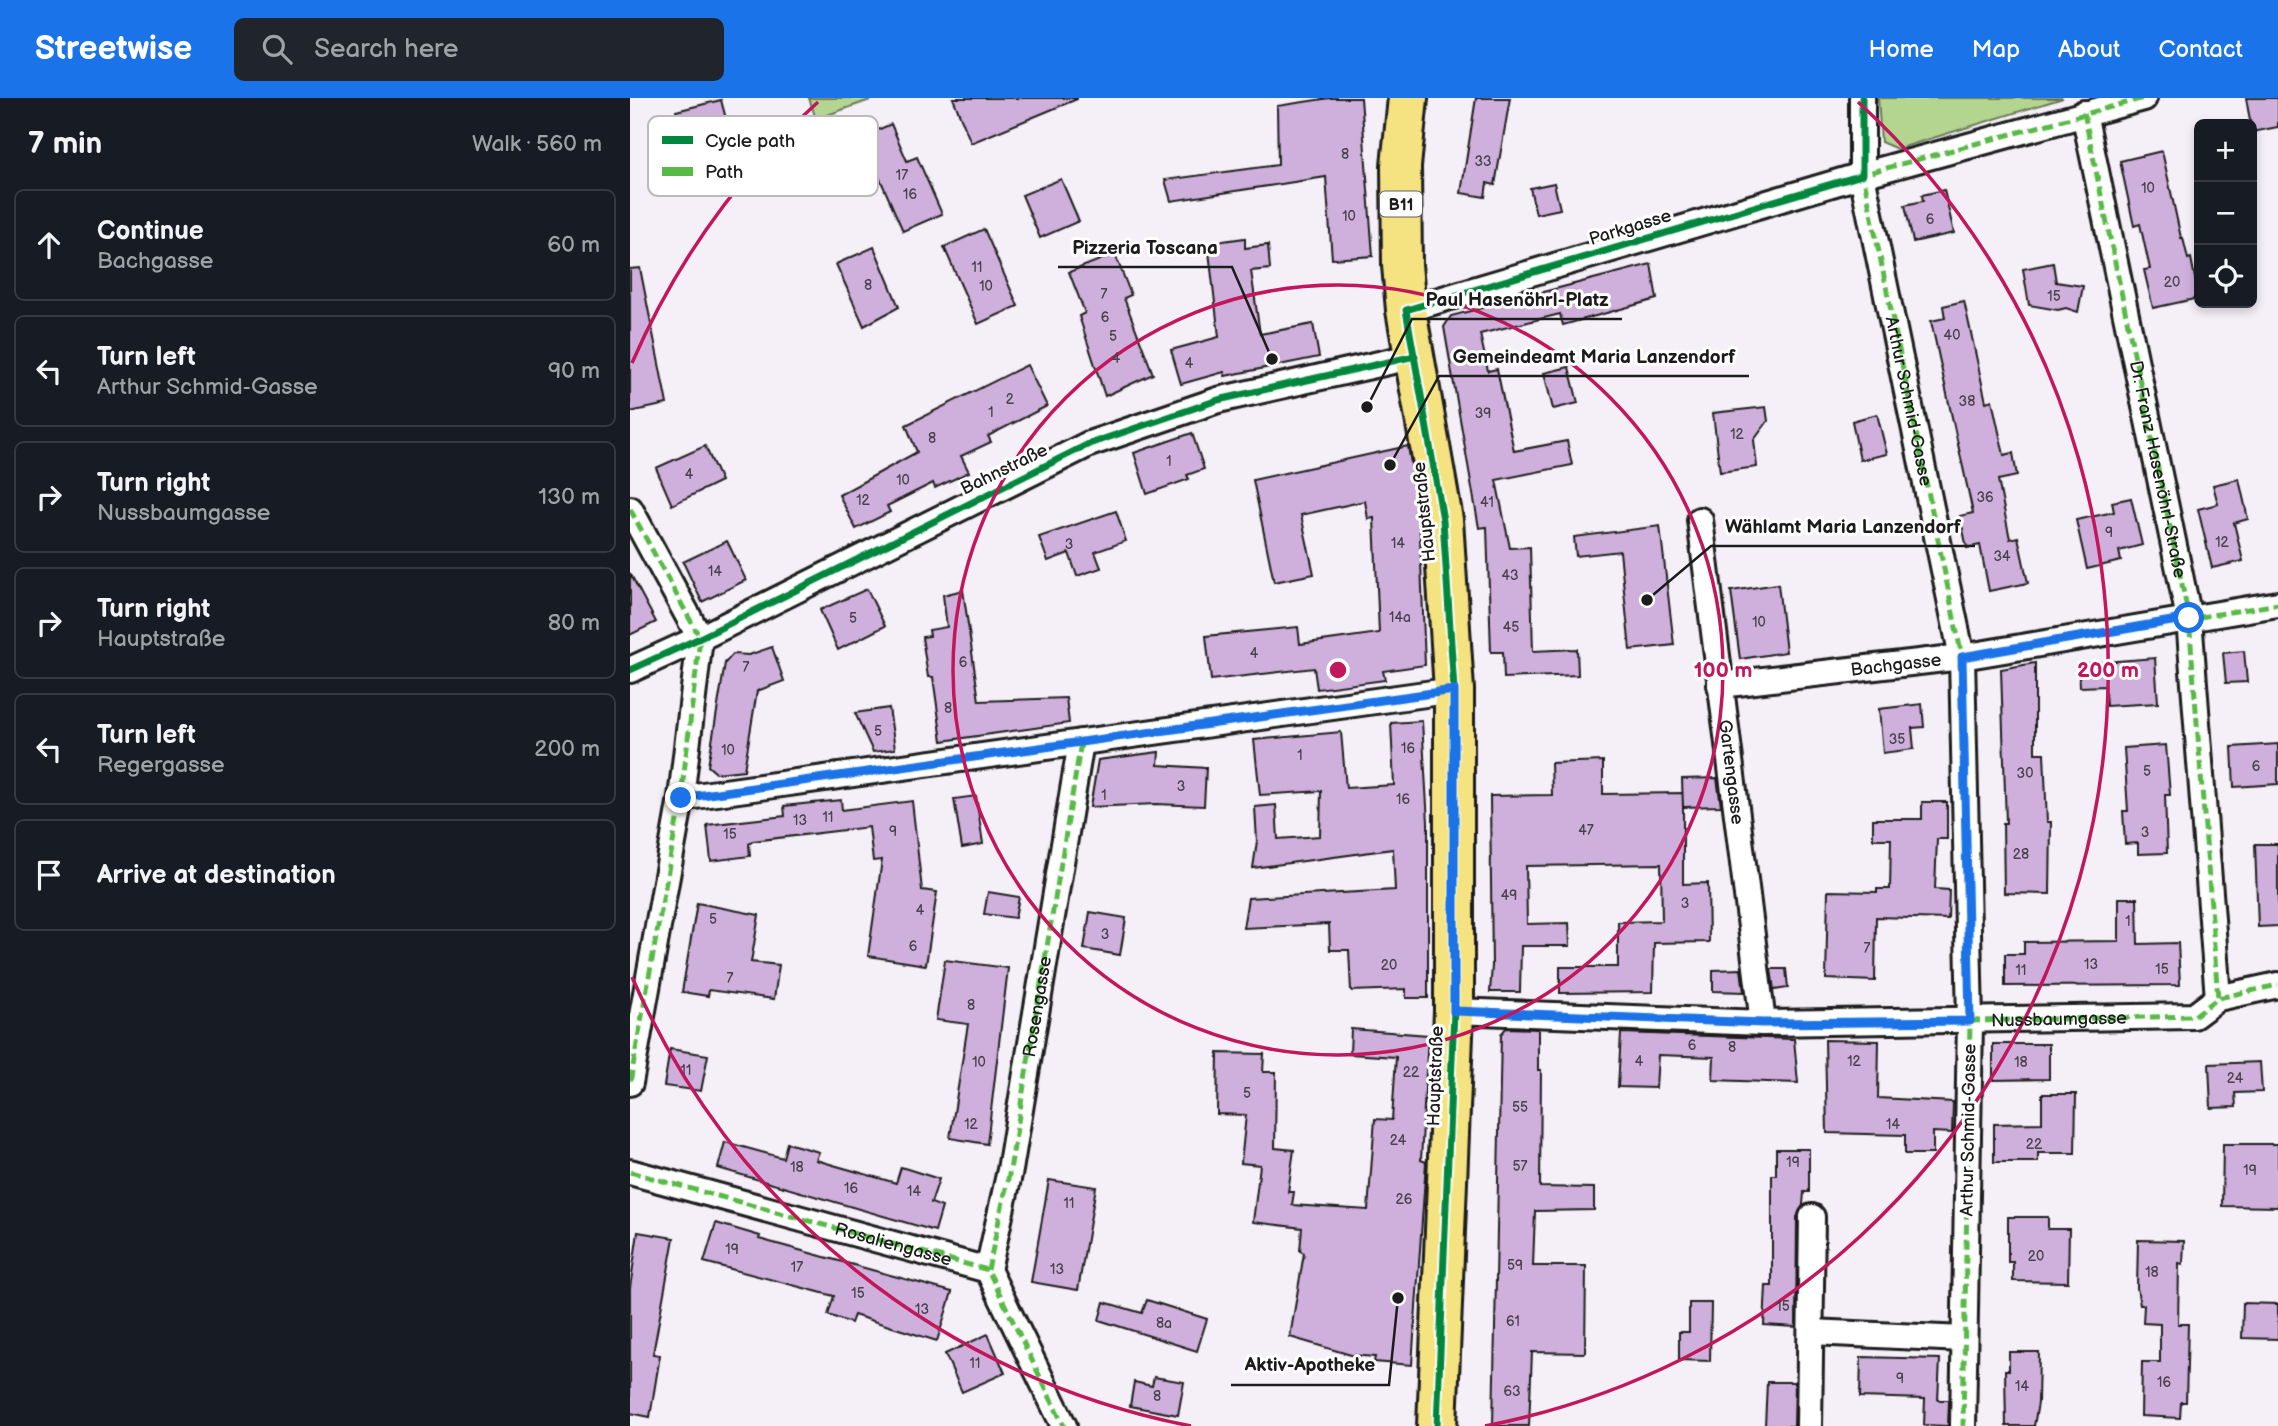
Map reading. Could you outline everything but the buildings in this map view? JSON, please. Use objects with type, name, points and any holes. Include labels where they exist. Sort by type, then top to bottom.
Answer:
[{"type":"main road","name":"Hauptstraße","points":[[1408,98],[1401,166],[1402,265],[1406,310],[1443,520],[1454,690],[1454,1011],[1437,1426]]},
{"type":"street","name":"Arthur Schmid-Gasse","points":[[1862,98],[1862,175],[1962,657],[1970,1021],[1963,1426]]},
{"type":"street","name":"Parkgasse","points":[[1406,310],[1862,175],[2144,98]]},
{"type":"street","name":"Dr. Franz Hasenöhrl-Straße","points":[[2084,113],[2189,618],[2218,998]]},
{"type":"street","name":"Bahnstraße","points":[[630,670],[700,638],[1090,444],[1218,400],[1415,356]]},
{"type":"street","points":[[630,509],[700,638],[681,798],[630,1083]]},
{"type":"street","name":"Gartengasse","points":[[1700,520],[1763,1023]]},
{"type":"street","name":"Bachgasse","points":[[1720,685],[1962,657],[2278,604]]},
{"type":"street","points":[[681,798],[1454,690]]},
{"type":"street","name":"Rosengasse","points":[[988,1270],[1010,1170],[1081,742]]},
{"type":"street","name":"Nussbaumgasse","points":[[1454,1011],[1763,1023],[2194,1016],[2218,998],[2278,985]]},
{"type":"street","name":"Rosaliengasse","points":[[630,1172],[988,1270]]},
{"type":"street","points":[[1809,1426],[1812,1217]]},
{"type":"street","points":[[988,1270],[1064,1426]]},
{"type":"street","points":[[1811,1332],[1964,1339]]},
{"type":"green space","points":[[809,98],[876,98],[825,116],[815,116]]},
{"type":"green space","points":[[1878,98],[2063,98],[1897,149],[1881,142]]},
{"type":"marked path","points":[[1857,176],[2144,98]]},
{"type":"marked path","points":[[2084,113],[2189,618],[2218,998]]},
{"type":"marked path","points":[[1862,169],[1962,657],[1970,1021],[1963,1426]]},
{"type":"marked path","points":[[630,509],[700,638],[681,798],[630,1083]]},
{"type":"marked path","points":[[1962,657],[2278,604]]},
{"type":"marked path","points":[[681,798],[1454,690]]},
{"type":"marked path","points":[[988,1270],[1010,1170],[1081,742]]},
{"type":"marked path","points":[[1970,1021],[2194,1016],[2218,998],[2278,985]]},
{"type":"marked path","points":[[630,1172],[988,1270],[1064,1426]]},
{"type":"cycle path","points":[[1437,1426],[1454,1011],[1454,690],[1443,520],[1406,310],[1862,175],[1862,98]]},
{"type":"cycle path","points":[[630,670],[700,638],[1089,444],[1218,400],[1415,356]]},
{"type":"place","name":"Pizzeria Toscana","points":[[1272,359]]},
{"type":"place","name":"Paul Hasenöhrl-Platz","points":[[1367,407]]},
{"type":"place","name":"Gemeindeamt Maria Lanzendorf","points":[[1390,465]]},
{"type":"place","name":"Wählamt Maria Lanzendorf","points":[[1647,600]]},
{"type":"place","name":"Aktiv-Apotheke","points":[[1398,1298]]},
{"type":"route","points":[[681,798],[1454,690],[1454,1011],[1763,1023],[1970,1021],[1962,657],[2189,618]]}]
